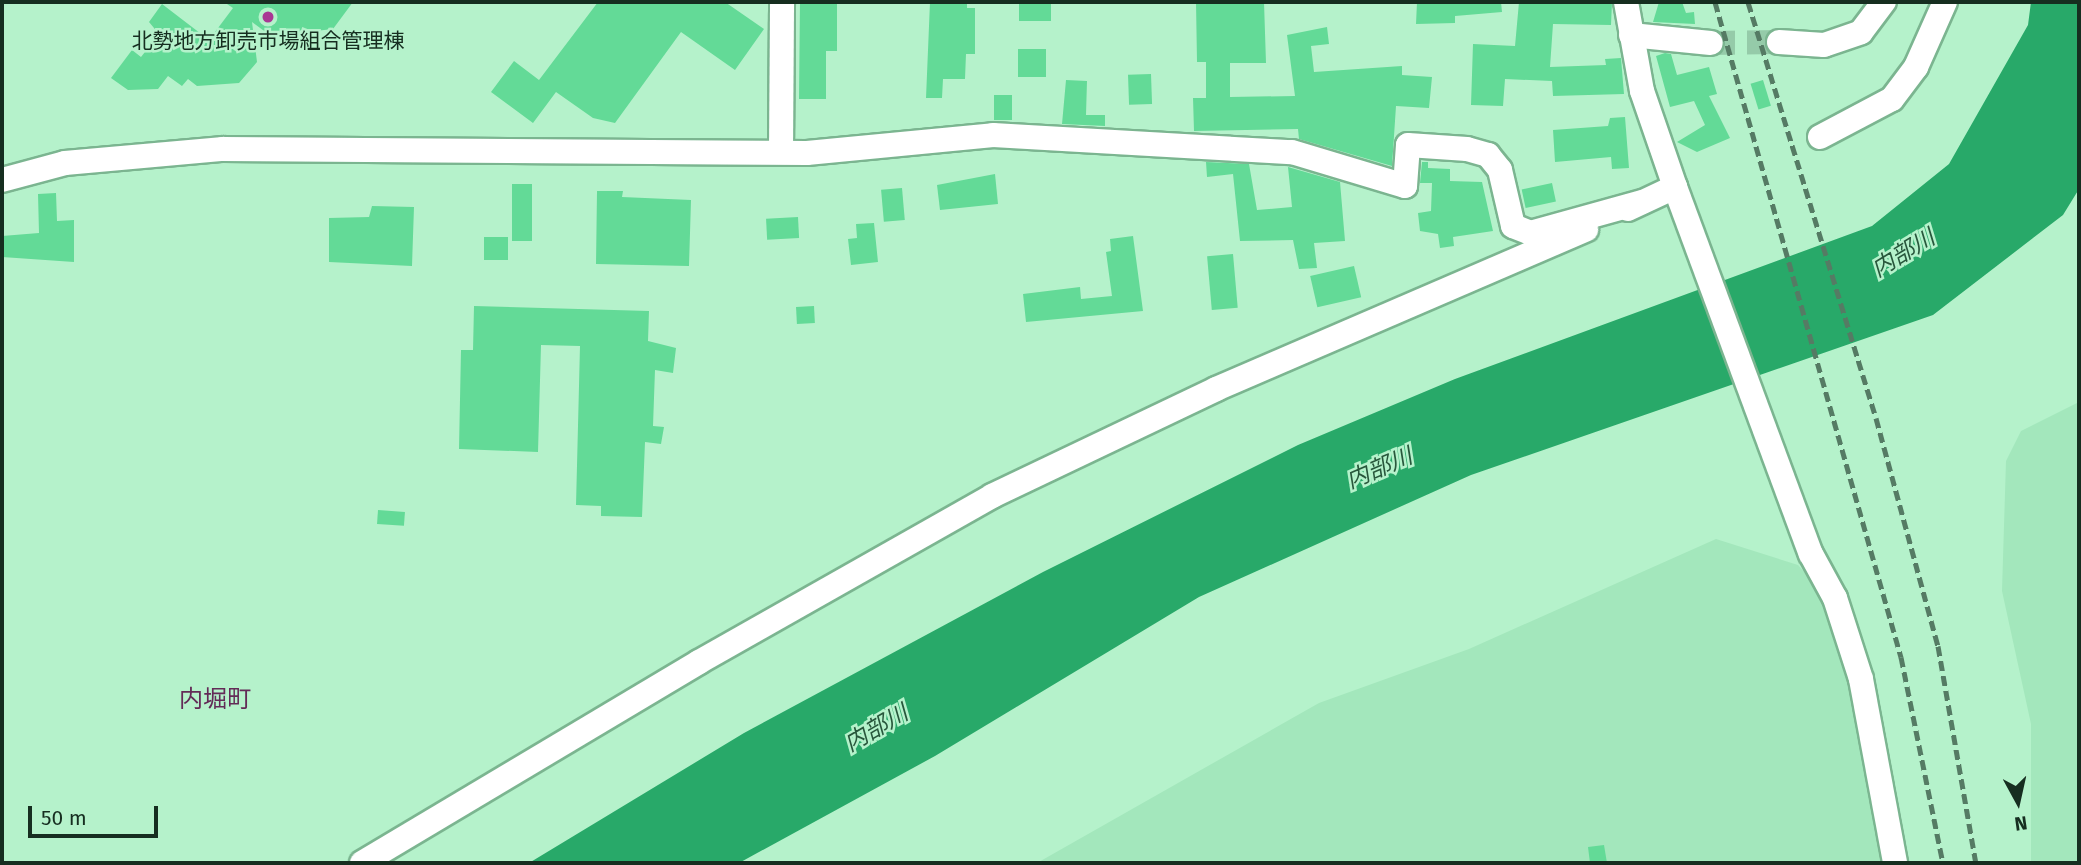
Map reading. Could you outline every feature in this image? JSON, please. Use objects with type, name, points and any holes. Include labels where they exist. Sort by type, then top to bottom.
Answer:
[{"type":"street","points":[[781,152],[782,2]]},
{"type":"street","points":[[1626,2],[1642,91],[1679,198],[1801,528],[1835,598],[1861,679],[1895,863]]},
{"type":"street","points":[[1779,42],[1824,45],[1861,32],[1884,2]]},
{"type":"street","points":[[1820,136],[1892,99],[1916,67],[1945,2]]},
{"type":"street","points":[[1631,35],[1711,43]]},
{"type":"street","points":[[2,180],[65,163],[223,149],[781,152],[884,150],[993,135],[1048,142],[1246,147],[1292,152],[1405,186],[1408,145],[1488,155],[1500,170],[1518,231],[1552,228],[1642,202],[1679,198]]},
{"type":"street","points":[[362,863],[699,662],[992,496],[1216,389],[1540,252],[1642,202]]},
{"type":"shaded area","points":[[2079,402],[2079,863],[2031,863],[2031,724],[2002,591],[2006,461],[2021,431]]},
{"type":"shaded area","points":[[1716,539],[1798,565],[1819,588],[1848,663],[1883,863],[1037,863],[1319,703],[1469,649]]},
{"type":"water","name":"内部川","points":[[2031,2],[2079,2],[2079,189],[2063,215],[1933,315],[1471,475],[1199,597],[935,756],[739,863],[529,863],[744,733],[1043,572],[1298,445],[1455,379],[1872,226],[1949,164],[2028,25]]},
{"type":"building","points":[[224,2],[353,2],[333,29],[271,36],[252,22],[257,62],[239,83],[197,86],[188,79],[182,86],[168,76],[158,89],[128,90],[111,78],[132,50],[141,57],[159,34],[149,22],[162,4],[209,40],[233,8]]},
{"type":"building","points":[[598,2],[725,2],[764,29],[735,70],[681,32],[615,123],[593,118],[556,92],[533,123],[491,92],[514,61],[539,80]]},
{"type":"building","points":[[800,2],[837,2],[837,51],[826,51],[826,99],[799,99]]},
{"type":"building","points":[[930,2],[967,2],[967,8],[975,8],[975,54],[966,54],[965,79],[943,79],[942,98],[926,98]]},
{"type":"building","points":[[1019,2],[1051,2],[1051,21],[1019,21]]},
{"type":"building","points":[[1196,2],[1264,2],[1266,63],[1230,63],[1230,97],[1295,96],[1287,35],[1327,27],[1329,44],[1311,46],[1314,72],[1402,66],[1402,75],[1432,77],[1429,108],[1396,106],[1392,166],[1299,139],[1298,129],[1194,131],[1193,98],[1206,98],[1206,62],[1197,62]]},
{"type":"building","points":[[1417,2],[1501,2],[1502,12],[1455,16],[1455,23],[1416,24]]},
{"type":"building","points":[[1519,2],[1612,2],[1611,25],[1553,24],[1550,67],[1606,65],[1605,59],[1621,58],[1624,94],[1553,96],[1552,81],[1505,79],[1503,106],[1471,105],[1473,44],[1515,46]]},
{"type":"building","points":[[1659,2],[1682,2],[1686,13],[1694,12],[1695,24],[1653,22]]},
{"type":"building","points":[[1018,49],[1046,49],[1046,77],[1018,77]]},
{"type":"building","points":[[1671,54],[1677,75],[1709,67],[1717,94],[1709,96],[1730,138],[1697,152],[1677,142],[1705,125],[1694,101],[1670,107],[1656,56]]},
{"type":"building","points":[[1151,74],[1152,104],[1129,105],[1128,75]]},
{"type":"building","points":[[1066,80],[1087,81],[1086,115],[1105,115],[1105,126],[1062,124]]},
{"type":"building","points":[[1763,80],[1771,106],[1758,110],[1751,84]]},
{"type":"building","points":[[994,95],[1012,95],[1012,120],[994,120]]},
{"type":"building","points":[[1625,117],[1629,168],[1612,169],[1611,157],[1555,162],[1553,130],[1608,126],[1610,118]]},
{"type":"building","points":[[1206,162],[1249,164],[1257,210],[1292,207],[1288,167],[1340,182],[1345,241],[1314,243],[1317,268],[1299,269],[1293,240],[1240,241],[1233,174],[1207,177]]},
{"type":"building","points":[[1422,162],[1428,162],[1428,168],[1450,169],[1450,181],[1482,182],[1493,231],[1453,237],[1454,246],[1440,248],[1438,234],[1420,231],[1418,213],[1431,211],[1432,183],[1420,183]]},
{"type":"building","points":[[995,174],[998,204],[940,210],[937,185]]},
{"type":"building","points":[[1552,183],[1556,202],[1526,208],[1522,189]]},
{"type":"building","points":[[512,184],[532,184],[532,241],[512,241]]},
{"type":"building","points":[[902,188],[905,220],[884,222],[881,190]]},
{"type":"building","points":[[597,191],[623,191],[622,197],[691,200],[689,266],[596,264]]},
{"type":"building","points":[[56,193],[57,221],[74,220],[74,262],[2,257],[2,236],[39,233],[38,194]]},
{"type":"building","points":[[372,206],[414,207],[412,266],[329,262],[329,218],[369,217]]},
{"type":"building","points":[[798,217],[799,238],[767,240],[766,219]]},
{"type":"building","points":[[874,223],[878,262],[851,265],[848,239],[857,238],[856,224]]},
{"type":"building","points":[[1133,236],[1143,311],[1026,322],[1023,294],[1080,287],[1081,299],[1112,296],[1106,252],[1111,251],[1110,239]]},
{"type":"building","points":[[484,237],[508,237],[508,260],[484,260]]},
{"type":"building","points":[[1233,254],[1238,308],[1212,310],[1207,256]]},
{"type":"building","points":[[1354,266],[1361,297],[1317,307],[1310,276]]},
{"type":"building","points":[[474,306],[649,311],[648,341],[676,348],[673,373],[655,370],[653,426],[664,427],[661,444],[645,442],[642,517],[601,516],[601,506],[576,505],[580,346],[541,345],[538,452],[459,449],[461,350],[473,350]]},
{"type":"building","points":[[814,306],[815,323],[797,324],[796,307]]},
{"type":"building","points":[[378,510],[405,512],[404,526],[377,524]]},
{"type":"building","points":[[1604,845],[1607,863],[1590,863],[1588,847]]},
{"type":"tunnel","points":[[1711,43],[1779,42]]},
{"type":"railway","points":[[1715,2],[1901,657],[1943,863]]},
{"type":"railway","points":[[1748,2],[1876,418],[1938,646],[1976,863]]},
{"type":"place","name":"北勢地方卸売市場組合管理棟","points":[[268,17]]},
{"type":"district","name":"内堀町","points":[[215,700]]}]
